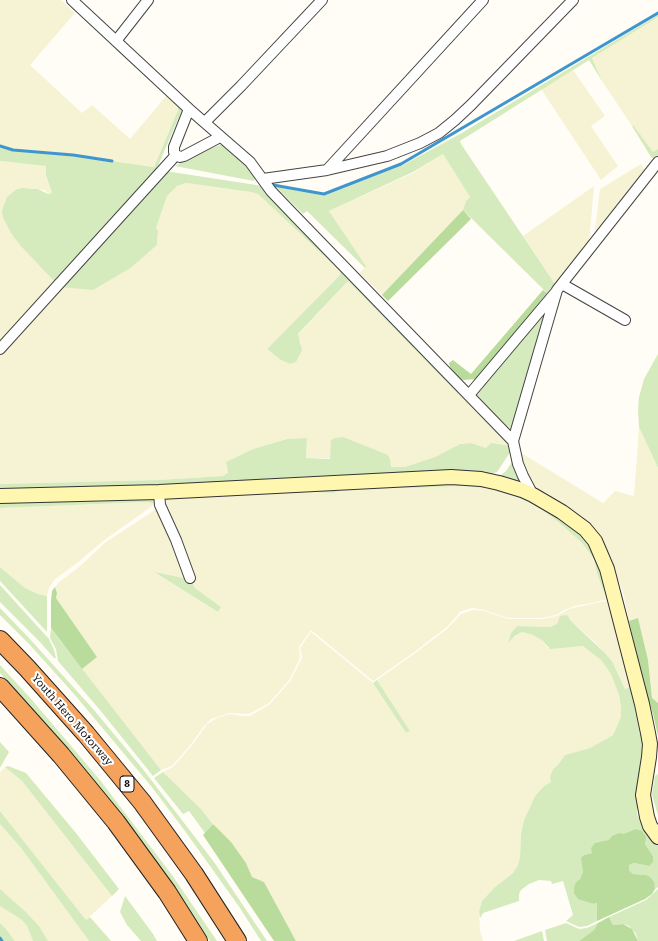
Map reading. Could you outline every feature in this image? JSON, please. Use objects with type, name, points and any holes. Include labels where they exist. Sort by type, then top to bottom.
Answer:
[{"type":"highway","name":"Youth Hero Motorway","points":[[0,640],[86,734],[142,802],[194,874],[237,941]]},
{"type":"highway","points":[[0,687],[61,755],[116,822],[166,892],[198,941]]},
{"type":"street","points":[[72,0],[220,137],[250,162],[272,191],[294,215],[513,441]]},
{"type":"street","points":[[116,41],[148,0]]},
{"type":"street","points":[[205,122],[322,0]]},
{"type":"street","points":[[327,170],[483,0]]},
{"type":"street","points":[[263,179],[327,170],[387,156],[420,143],[439,133],[471,105],[573,0]]},
{"type":"street","points":[[176,155],[174,152],[174,147],[190,109]]},
{"type":"street","points":[[176,155],[180,157],[184,156],[220,137]]},
{"type":"street","points":[[0,349],[176,155]]},
{"type":"street","points":[[469,395],[560,287],[658,162]]},
{"type":"street","points":[[560,287],[625,320]]},
{"type":"street","points":[[533,495],[522,476],[513,441],[560,287]]},
{"type":"street","points":[[0,496],[159,492],[466,477],[500,483],[533,495],[562,512],[585,530],[595,541],[607,569],[642,704],[648,733],[650,744],[649,757],[643,795],[650,826],[658,837]]},
{"type":"street","points":[[159,492],[160,505],[176,540],[190,578]]},
{"type":"shaded area","points":[[0,0],[61,0],[75,13],[30,65],[82,113],[92,105],[130,139],[167,95],[177,105],[178,110],[154,167],[114,162],[73,154],[13,149],[0,145]]},
{"type":"shaded area","points":[[658,17],[658,149],[653,153],[633,125],[632,126],[602,81],[592,58]]},
{"type":"shaded area","points":[[573,70],[605,116],[591,126],[618,166],[601,180],[541,89]]},
{"type":"shaded area","points":[[443,154],[470,197],[466,201],[463,210],[382,295],[359,273],[366,266],[329,211],[413,173]]},
{"type":"shaded area","points":[[0,161],[46,166],[46,175],[52,193],[49,194],[44,190],[31,188],[17,189],[3,218],[11,233],[54,281],[0,341]]},
{"type":"shaded area","points":[[641,164],[646,172],[600,230],[597,231],[595,229],[600,189]]},
{"type":"shaded area","points":[[186,183],[258,194],[340,271],[340,275],[267,349],[281,360],[290,364],[296,362],[301,343],[298,335],[348,281],[458,394],[461,392],[511,446],[486,448],[471,443],[460,444],[435,457],[405,467],[390,467],[390,459],[306,458],[307,438],[287,439],[253,449],[226,462],[228,474],[223,476],[159,480],[0,484],[0,352],[60,287],[132,267],[157,245],[158,231],[156,228],[167,195],[177,186]]},
{"type":"shaded area","points":[[594,186],[589,244],[555,284],[523,236]]},
{"type":"shaded area","points":[[639,427],[658,468],[658,703],[652,698],[648,660],[638,619],[629,621],[624,596],[611,557],[603,544],[586,523],[574,512],[530,486],[518,451],[603,503],[615,491],[634,496]]},
{"type":"shaded area","points":[[460,486],[485,488],[514,496],[544,511],[582,543],[591,555],[610,602],[604,600],[575,606],[556,615],[542,618],[508,618],[484,610],[473,608],[468,609],[460,612],[448,626],[373,681],[311,630],[299,647],[300,658],[290,679],[269,703],[249,714],[229,713],[211,719],[172,766],[161,770],[82,669],[97,657],[56,598],[57,593],[55,587],[58,583],[80,566],[106,542],[158,508],[161,500],[199,496],[310,492],[334,493],[345,488],[362,489],[382,487]],"holes":[[[155,573],[192,583],[195,588],[221,607],[218,612]]]},
{"type":"shaded area","points":[[147,502],[155,504],[103,541],[55,579],[49,588],[47,596],[25,588],[0,567],[0,508]]},
{"type":"shaded area","points":[[604,601],[611,603],[632,686],[625,689],[612,661],[595,642],[572,622],[570,618],[550,627],[517,626],[511,633],[508,642],[522,632],[533,635],[543,641],[548,648],[583,646],[592,652],[601,660],[611,674],[619,695],[621,717],[613,735],[590,748],[565,755],[553,769],[551,782],[544,786],[535,796],[524,820],[518,865],[513,873],[495,887],[482,901],[479,911],[480,931],[483,941],[296,941],[264,882],[252,877],[246,863],[201,809],[163,772],[173,767],[193,744],[207,724],[217,718],[229,714],[250,716],[270,704],[291,680],[302,658],[300,648],[311,632],[373,683],[406,733],[410,731],[377,680],[447,629],[461,614],[473,610],[484,611],[508,619],[542,619],[557,616],[569,609]]},
{"type":"shaded area","points":[[5,767],[22,781],[112,896],[86,920],[0,811],[0,772]]},
{"type":"shaded area","points":[[0,824],[21,848],[89,941],[48,941],[39,926],[26,912],[0,889]]},
{"type":"shaded area","points":[[0,906],[22,920],[27,926],[33,941],[15,941],[0,923]]},
{"type":"green space","points":[[658,15],[658,17],[592,58],[602,81],[589,60],[460,141],[555,284],[547,293],[463,210],[466,201],[470,197],[443,154],[413,172],[329,211],[366,266],[365,268],[307,211],[303,214],[276,187],[326,195],[403,165],[460,134]]},
{"type":"green space","points":[[116,50],[121,50],[181,106],[182,110],[157,168],[54,281],[20,245],[11,233],[3,218],[2,211],[7,197],[17,189],[38,189],[48,194],[52,193],[46,175],[46,166],[0,161],[0,147],[13,151],[73,156],[154,167],[178,110],[177,105]]},
{"type":"green space","points":[[633,125],[653,152],[658,149],[658,159],[651,157],[632,126]]},
{"type":"green space","points":[[224,145],[246,162],[255,178],[254,181],[175,166],[203,151]]},
{"type":"green space","points":[[165,171],[263,186],[461,392],[458,394],[348,281],[298,334],[302,350],[296,362],[290,364],[281,360],[267,349],[340,275],[340,271],[258,194],[251,192],[186,183],[177,186],[167,196],[156,228],[158,231],[157,245],[132,267],[93,290],[60,287]]},
{"type":"green space","points":[[463,210],[471,219],[388,301],[382,295]]},
{"type":"green space","points":[[543,290],[547,293],[477,379],[463,380],[458,377],[450,367],[449,363],[453,360],[471,374]]},
{"type":"green space","points":[[542,311],[547,311],[513,428],[510,428],[476,394]]},
{"type":"green space","points":[[658,354],[658,468],[639,427],[638,411],[639,397],[644,379]]},
{"type":"green space","points":[[343,437],[388,455],[391,467],[405,467],[435,457],[460,444],[471,443],[486,448],[491,443],[511,446],[511,451],[497,472],[492,474],[474,472],[316,476],[143,486],[0,492],[0,484],[159,480],[223,476],[228,473],[226,462],[253,449],[287,439],[307,438],[306,458],[330,459],[331,440]]},
{"type":"green space","points":[[514,459],[522,484],[500,476],[506,471]]},
{"type":"green space","points":[[444,482],[476,483],[512,491],[547,507],[585,538],[595,552],[609,596],[603,589],[591,555],[582,543],[562,525],[544,511],[529,503],[514,496],[485,488],[460,486],[408,488],[382,487],[362,489],[345,488],[334,493],[310,492],[199,496],[161,500],[164,496],[194,492]]},
{"type":"green space","points":[[155,496],[155,504],[147,502],[0,508],[0,501]]},
{"type":"green space","points":[[0,567],[25,588],[47,596],[47,632],[0,581]]},
{"type":"green space","points":[[154,572],[188,579],[195,588],[221,607],[218,612]]},
{"type":"green space","points":[[0,585],[49,639],[56,658],[54,658],[0,602]]},
{"type":"green space","points":[[55,587],[57,593],[56,598],[97,657],[82,669],[51,628],[51,601],[52,591]]},
{"type":"green space","points":[[0,608],[94,710],[142,768],[214,862],[267,941],[261,941],[240,908],[151,786],[74,694],[30,645],[0,615]]},
{"type":"green space","points":[[567,615],[572,622],[612,661],[625,689],[632,686],[645,742],[637,798],[637,814],[640,821],[658,843],[658,887],[655,889],[653,882],[646,875],[633,874],[629,870],[629,865],[634,863],[649,866],[653,856],[645,844],[645,840],[609,840],[604,842],[592,853],[584,855],[583,871],[580,879],[576,882],[588,902],[594,904],[597,903],[597,921],[587,926],[579,927],[566,921],[573,915],[563,881],[552,884],[551,881],[539,880],[529,884],[521,890],[519,894],[519,901],[483,913],[480,918],[479,911],[482,901],[495,887],[513,873],[518,865],[524,820],[535,796],[544,786],[551,782],[550,777],[553,769],[565,755],[590,748],[613,735],[621,717],[619,695],[611,674],[601,660],[583,646],[550,649],[543,641],[533,635],[522,632],[508,643],[511,633],[517,626],[550,627],[557,624],[560,616]]},
{"type":"green space","points":[[638,618],[648,660],[652,698],[658,703],[658,736],[653,714],[643,684],[629,621]]},
{"type":"green space","points":[[51,628],[161,770],[153,776],[58,661],[56,649],[50,638]]},
{"type":"green space","points":[[0,665],[100,780],[172,875],[217,941],[210,941],[147,850],[96,784],[0,673]]},
{"type":"green space","points":[[377,680],[410,731],[406,733],[373,683]]},
{"type":"green space","points":[[0,742],[9,752],[0,768]]},
{"type":"green space","points":[[8,766],[26,773],[76,833],[119,889],[112,896],[22,781],[5,767]]},
{"type":"green space","points":[[163,772],[201,809],[213,824],[205,833],[189,811],[183,814],[154,778]]},
{"type":"green space","points":[[658,774],[658,815],[652,795],[655,776]]},
{"type":"green space","points":[[0,811],[86,920],[90,917],[111,941],[89,941],[21,848],[0,824]]},
{"type":"green space","points":[[213,824],[231,842],[246,863],[252,877],[264,882],[296,941],[274,941],[203,835]]},
{"type":"green space","points":[[636,829],[642,831],[646,837],[645,844],[653,856],[653,862],[649,866],[634,863],[629,865],[629,870],[633,874],[646,875],[650,877],[654,882],[655,889],[652,894],[645,899],[597,921],[597,903],[594,904],[578,899],[574,893],[576,882],[580,879],[583,871],[581,858],[584,855],[592,853],[591,848],[595,843],[609,840],[612,836],[619,833],[624,834]]},
{"type":"green space","points":[[0,889],[26,912],[39,926],[48,941],[33,941],[27,926],[22,920],[0,906]]},
{"type":"green space","points":[[658,889],[658,941],[638,941],[636,934],[629,926],[623,924],[613,925],[609,917],[646,900]]},
{"type":"green space","points":[[125,896],[157,941],[141,941],[127,925],[120,912]]},
{"type":"green space","points":[[609,917],[613,925],[623,924],[632,929],[638,941],[579,941],[594,930],[598,923]]},
{"type":"green space","points":[[0,923],[15,941],[3,941],[0,937]]},
{"type":"green space","points":[[566,923],[579,929],[587,928],[598,923],[594,930],[579,941],[547,941],[545,930]]},
{"type":"green space","points":[[542,931],[544,941],[514,941]]},
{"type":"waterway","points":[[273,185],[324,194],[401,164],[658,13]]},
{"type":"waterway","points":[[0,146],[13,150],[73,155],[112,161]]}]
